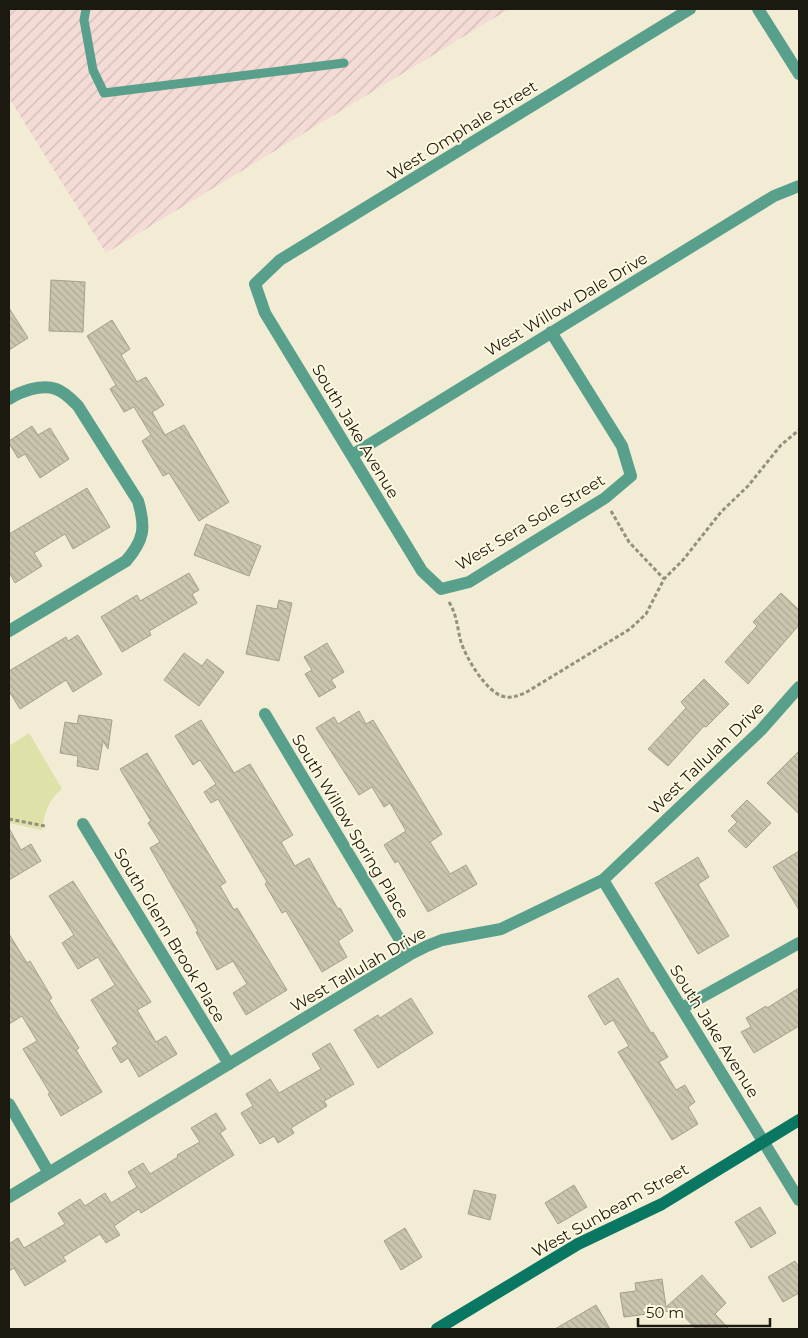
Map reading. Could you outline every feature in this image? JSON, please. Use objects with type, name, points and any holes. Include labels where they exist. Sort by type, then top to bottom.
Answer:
[{"type":"street","name":"West Omphale Street","points":[[254,284],[280,260],[690,9]]},
{"type":"street","points":[[758,9],[799,74]]},
{"type":"street","name":"West Willow Dale Drive","points":[[352,455],[774,196],[799,186]]},
{"type":"street","name":"South Jake Avenue","points":[[254,284],[265,313],[422,572],[441,589]]},
{"type":"street","name":"West Sera Sole Street","points":[[441,589],[469,582],[605,498],[631,476],[622,446],[551,332]]},
{"type":"street","points":[[9,399],[20,392],[39,388],[55,388],[68,396],[78,406],[138,502],[142,516],[143,532],[137,548],[126,561],[9,631]]},
{"type":"street","name":"West Tallulah Drive","points":[[9,1198],[409,955],[442,940],[501,929],[603,880],[761,730],[799,687]]},
{"type":"street","name":"South Willow Spring Place","points":[[265,714],[409,955]]},
{"type":"street","name":"South Glenn Brook Place","points":[[83,824],[229,1064]]},
{"type":"street","name":"South Jake Avenue","points":[[603,880],[799,1200]]},
{"type":"street","points":[[682,1008],[799,943]]},
{"type":"street","points":[[9,1104],[49,1173]]},
{"type":"street","name":"West Sunbeam Street","points":[[437,1329],[578,1244],[662,1204],[799,1120]]},
{"type":"lane","points":[[86,9],[84,20],[93,70],[104,93],[344,63]]},
{"type":"path","points":[[441,589],[455,612],[462,644],[472,663],[491,690],[502,696],[512,698],[525,693],[630,629],[646,614],[664,579],[683,560],[721,512],[748,486],[781,446],[799,430]]},
{"type":"path","points":[[605,498],[612,514],[629,542],[664,579]]},
{"type":"path","points":[[9,819],[45,826]]},
{"type":"shaded area","points":[[9,9],[509,9],[106,253],[9,98]]},
{"type":"green space","points":[[29,733],[62,789],[53,798],[48,807],[42,830],[9,823],[9,746]]},
{"type":"building","points":[[51,280],[85,282],[83,332],[49,331]]},
{"type":"building","points":[[9,308],[28,338],[9,350]]},
{"type":"building","points":[[112,320],[130,349],[121,355],[137,382],[146,377],[164,405],[152,412],[165,435],[184,425],[229,502],[199,521],[169,473],[163,476],[142,441],[151,435],[134,407],[124,412],[110,389],[116,385],[87,336]]},
{"type":"building","points":[[32,426],[38,435],[50,428],[69,459],[40,478],[25,454],[18,458],[9,443],[9,441]]},
{"type":"building","points":[[87,488],[110,527],[73,549],[65,534],[34,553],[42,566],[15,583],[9,572],[9,534]]},
{"type":"building","points":[[206,524],[261,546],[249,576],[194,555]]},
{"type":"building","points":[[189,573],[199,590],[192,594],[197,603],[149,631],[151,635],[122,652],[101,617],[137,595],[140,601]]},
{"type":"building","points":[[781,593],[799,610],[799,625],[748,684],[725,662],[757,626],[753,622]]},
{"type":"building","points":[[279,600],[292,603],[279,661],[246,654],[257,605],[277,609]]},
{"type":"building","points":[[78,635],[102,674],[73,692],[66,680],[20,709],[9,691],[9,671],[66,637],[68,641]]},
{"type":"building","points":[[327,643],[344,672],[331,680],[336,687],[319,697],[305,674],[312,670],[304,657]]},
{"type":"building","points":[[184,653],[202,666],[207,659],[224,672],[199,706],[164,680]]},
{"type":"building","points":[[704,679],[729,704],[706,727],[704,726],[668,766],[648,749],[686,708],[681,702]]},
{"type":"building","points":[[359,711],[366,724],[373,720],[442,834],[430,842],[450,874],[466,865],[477,884],[428,912],[398,861],[395,863],[384,845],[406,831],[390,803],[384,807],[372,787],[359,795],[316,728],[334,717],[338,724]]},
{"type":"building","points":[[79,715],[112,720],[108,749],[103,741],[98,770],[77,766],[78,756],[60,753],[65,722],[77,724]]},
{"type":"building","points":[[201,720],[234,773],[250,764],[293,835],[281,842],[295,866],[309,858],[353,931],[338,941],[347,957],[322,972],[286,911],[282,913],[265,884],[267,882],[218,799],[211,803],[204,792],[216,784],[200,760],[193,765],[175,736]]},
{"type":"building","points":[[799,751],[799,814],[767,783]]},
{"type":"building","points":[[147,753],[226,882],[220,886],[234,910],[237,908],[287,990],[246,1015],[233,993],[247,984],[233,961],[217,970],[196,932],[198,931],[150,848],[160,842],[148,823],[151,821],[120,769]]},
{"type":"building","points":[[747,800],[771,823],[746,848],[728,831],[737,822],[731,816]]},
{"type":"building","points":[[9,828],[21,850],[31,844],[41,861],[9,880]]},
{"type":"building","points":[[799,851],[799,910],[773,867]]},
{"type":"building","points":[[698,857],[709,877],[698,884],[729,936],[698,954],[655,883]]},
{"type":"building","points":[[73,881],[151,1002],[137,1010],[156,1042],[166,1036],[177,1054],[139,1077],[128,1058],[121,1063],[112,1048],[118,1044],[91,1000],[115,985],[98,957],[78,969],[62,943],[74,935],[49,896]]},
{"type":"building","points":[[9,934],[27,963],[30,961],[52,998],[49,1000],[79,1048],[76,1050],[102,1092],[61,1116],[48,1094],[50,1093],[23,1049],[37,1041],[22,1016],[9,1024]]},
{"type":"building","points":[[618,978],[651,1033],[653,1032],[668,1057],[659,1062],[676,1090],[685,1085],[695,1102],[688,1107],[698,1124],[672,1140],[618,1052],[629,1046],[613,1020],[605,1025],[588,996]]},
{"type":"building","points":[[799,988],[799,1026],[754,1053],[741,1032],[751,1027],[746,1018],[766,1006],[767,1008]]},
{"type":"building","points":[[411,998],[433,1033],[378,1068],[354,1030],[378,1015],[380,1018]]},
{"type":"building","points":[[330,1043],[354,1084],[324,1101],[327,1106],[291,1128],[294,1133],[278,1143],[274,1136],[260,1144],[241,1113],[253,1106],[246,1094],[270,1079],[279,1093],[321,1069],[312,1054]]},
{"type":"building","points":[[216,1113],[226,1129],[220,1133],[234,1155],[141,1213],[139,1209],[114,1226],[120,1235],[106,1243],[100,1234],[63,1257],[66,1261],[25,1286],[14,1268],[9,1271],[9,1244],[18,1238],[24,1248],[65,1224],[58,1213],[80,1199],[85,1206],[105,1193],[111,1203],[137,1187],[128,1172],[143,1163],[150,1174],[178,1157],[177,1155],[200,1142],[191,1128]]},
{"type":"building","points":[[574,1185],[587,1207],[558,1224],[545,1203]]},
{"type":"building","points":[[474,1190],[496,1195],[490,1220],[468,1214]]},
{"type":"building","points":[[760,1207],[776,1233],[751,1248],[735,1222]]},
{"type":"building","points":[[405,1228],[422,1257],[401,1270],[384,1241]]},
{"type":"building","points":[[795,1261],[799,1268],[799,1293],[783,1302],[768,1277]]},
{"type":"building","points":[[702,1275],[726,1303],[715,1314],[729,1329],[696,1329],[678,1310],[624,1317],[620,1293],[636,1291],[635,1283],[662,1279],[666,1307]]},
{"type":"building","points":[[596,1305],[610,1329],[555,1329]]}]
